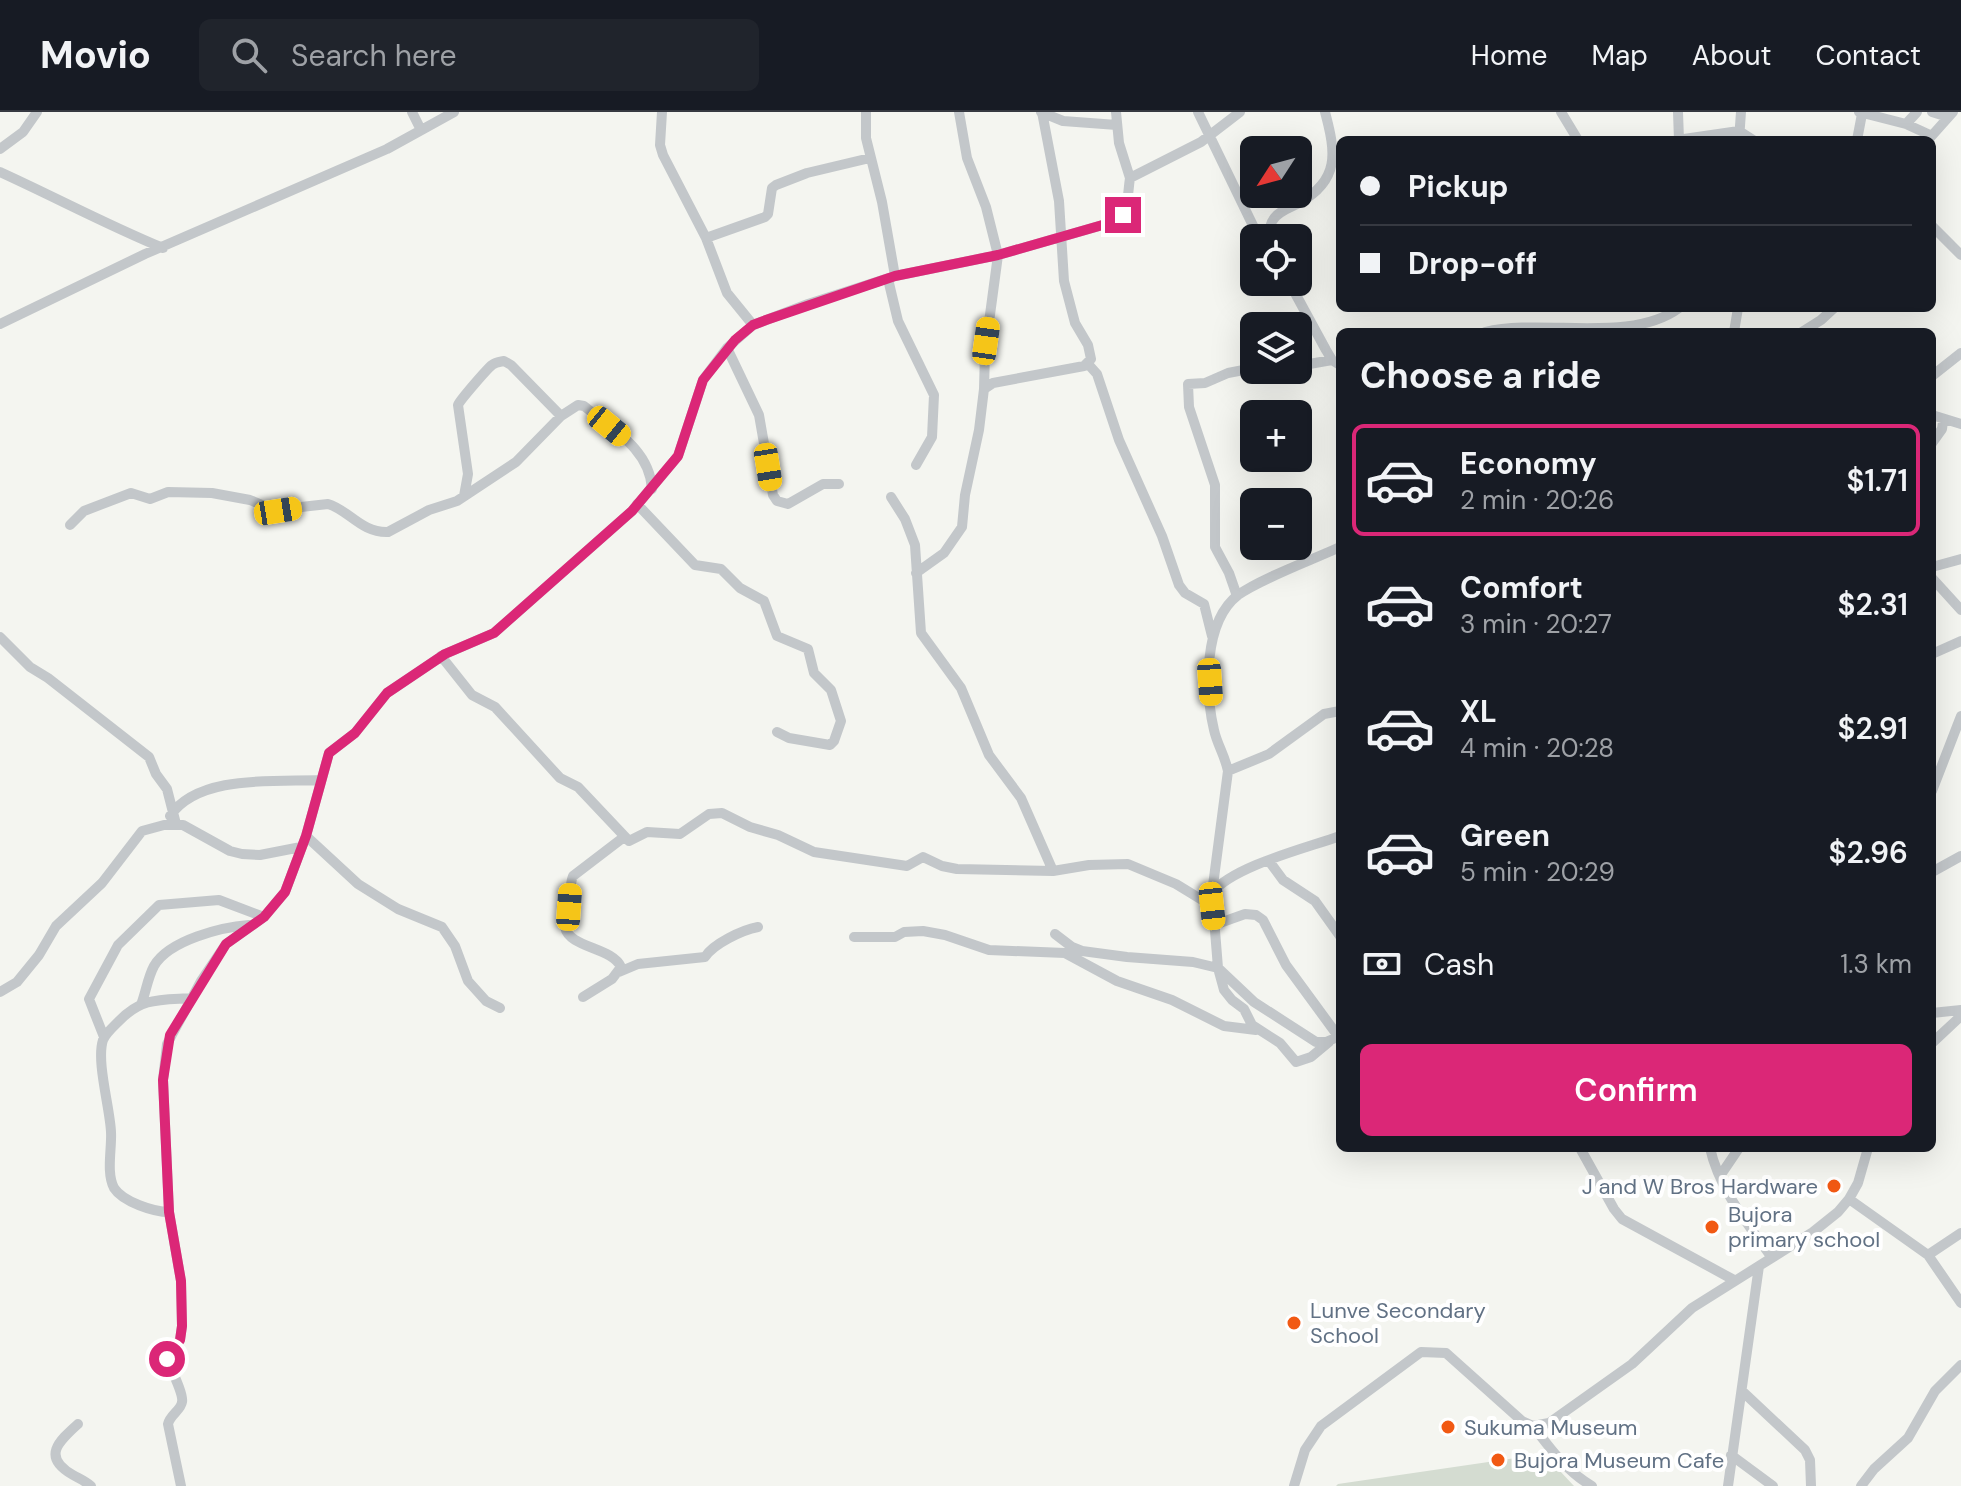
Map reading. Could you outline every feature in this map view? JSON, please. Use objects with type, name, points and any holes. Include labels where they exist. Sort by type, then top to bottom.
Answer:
[{"type":"street","points":[[0,149],[23,132],[37,112]]},
{"type":"street","points":[[412,112],[421,130]]},
{"type":"street","points":[[0,324],[36,304],[322,175],[387,149],[454,112]]},
{"type":"street","points":[[662,112],[660,145],[663,155],[706,238],[727,293],[753,325]]},
{"type":"street","points":[[866,112],[865,129],[882,202],[898,321],[934,395],[932,437],[916,465]]},
{"type":"street","points":[[916,573],[944,553],[961,531],[984,389],[985,352],[998,255],[986,207],[967,158],[959,112]]},
{"type":"street","points":[[1042,112],[1063,121],[1117,125]]},
{"type":"street","points":[[1042,112],[1059,201],[1064,281],[1075,323],[1091,351],[1088,364]]},
{"type":"street","points":[[181,1486],[168,1424],[183,1400],[167,1359],[180,1340],[182,1326],[181,1281],[169,1212],[163,1080],[170,1035],[226,944],[260,921],[285,892],[306,836],[329,753],[355,733],[381,699],[441,656],[494,633],[543,592],[652,489],[678,456],[703,380],[727,348],[753,325],[892,277],[998,255],[1113,222],[1123,215],[1128,203],[1130,178],[1121,152],[1116,112]]},
{"type":"street","points":[[1198,112],[1252,224]]},
{"type":"street","points":[[1130,178],[1209,136],[1240,112]]},
{"type":"street","points":[[1271,224],[1274,217],[1315,193],[1329,176],[1333,156],[1325,112]]},
{"type":"street","points":[[1561,112],[1576,136]]},
{"type":"street","points":[[1678,112],[1678,136]]},
{"type":"street","points":[[1739,135],[1741,112]]},
{"type":"street","points":[[1906,124],[1917,112]]},
{"type":"street","points":[[1932,112],[1951,114]]},
{"type":"street","points":[[1857,136],[1860,113],[1906,124],[1926,136]]},
{"type":"street","points":[[1931,136],[1951,114]]},
{"type":"street","points":[[706,238],[765,217],[772,188],[776,185],[807,173],[870,158]]},
{"type":"street","points":[[0,172],[86,212],[104,224],[163,248]]},
{"type":"street","points":[[1936,230],[1961,255]]},
{"type":"street","points":[[1297,296],[1336,362],[1312,365]]},
{"type":"street","points":[[1644,328],[1672,312]]},
{"type":"street","points":[[1808,328],[1830,312]]},
{"type":"street","points":[[727,348],[759,415],[775,499],[788,504],[823,484],[839,484]]},
{"type":"street","points":[[1936,373],[1961,353]]},
{"type":"street","points":[[464,496],[468,474],[459,402],[492,365],[504,361],[511,365],[561,416]]},
{"type":"street","points":[[984,389],[993,383],[1088,364]]},
{"type":"street","points":[[1088,364],[1097,374],[1119,440],[1168,550],[1179,585],[1185,593],[1204,604],[1212,636]]},
{"type":"street","points":[[1237,596],[1215,547],[1215,485],[1189,407],[1188,384],[1205,383],[1240,371]]},
{"type":"street","points":[[70,525],[84,511],[128,494],[151,499],[168,492],[201,492],[250,500],[278,511],[333,505],[357,523],[384,533],[429,510],[452,504],[516,462],[561,416],[573,406],[581,405],[637,450],[651,474],[652,489]]},
{"type":"street","points":[[1936,417],[1960,423]]},
{"type":"street","points":[[1936,437],[1943,421]]},
{"type":"street","points":[[891,497],[905,519],[915,545],[921,633],[961,688],[989,755],[1021,798],[1053,871]]},
{"type":"street","points":[[637,504],[695,565],[721,569],[740,588],[764,601],[777,636],[809,651],[814,673],[831,690],[840,718],[834,741],[828,744],[789,738],[777,732]]},
{"type":"street","points":[[1256,1030],[1244,1009],[1224,990],[1218,968],[1212,893],[1228,771],[1213,727],[1208,659],[1212,636],[1237,596],[1336,549]]},
{"type":"street","points":[[1936,566],[1961,559]]},
{"type":"street","points":[[1936,582],[1961,610]]},
{"type":"street","points":[[0,637],[30,667],[146,755],[167,789],[174,818],[230,851],[242,854],[260,855],[301,847]]},
{"type":"street","points":[[1936,652],[1961,641]]},
{"type":"street","points":[[441,656],[472,695],[492,704],[560,778],[578,787],[624,837],[634,840],[647,832],[680,834],[709,814],[722,813],[814,852],[907,866],[923,857],[957,869],[1053,871],[1098,864],[1137,866],[1185,888],[1212,906]]},
{"type":"street","points":[[1228,771],[1269,754],[1324,714],[1336,712]]},
{"type":"street","points":[[1938,761],[1961,718]]},
{"type":"street","points":[[0,992],[17,982],[42,951],[53,929],[102,883],[136,837],[142,831],[164,825],[174,818],[186,798],[220,786],[321,780]]},
{"type":"street","points":[[306,836],[358,884],[398,909],[442,927],[455,946],[468,981],[486,1001],[500,1008]]},
{"type":"street","points":[[619,972],[621,967],[615,957],[584,944],[566,931],[564,924],[572,879],[624,837]]},
{"type":"street","points":[[1212,893],[1220,884],[1269,861],[1305,845],[1336,837]]},
{"type":"street","points":[[1936,870],[1961,857]]},
{"type":"street","points":[[1269,861],[1283,880],[1312,897],[1336,930]]},
{"type":"street","points":[[169,1212],[158,1212],[131,1200],[120,1194],[112,1183],[112,1135],[101,1060],[104,1037],[89,999],[118,945],[163,904],[219,900],[260,921]]},
{"type":"street","points":[[1214,925],[1245,914],[1256,915],[1263,920],[1286,965],[1336,1037]]},
{"type":"street","points":[[142,1002],[152,969],[166,952],[223,927],[260,921]]},
{"type":"street","points":[[583,997],[619,972],[638,964],[705,957],[711,947],[746,929],[758,927]]},
{"type":"street","points":[[854,937],[895,937],[904,932],[923,931],[989,950],[1065,953],[1117,981],[1169,999],[1224,1026],[1256,1030],[1280,1043],[1292,1060],[1299,1063],[1319,1052],[1336,1037]]},
{"type":"street","points":[[1055,934],[1082,951],[1193,962],[1218,968],[1261,1007],[1316,1042],[1336,1037]]},
{"type":"street","points":[[104,1037],[142,1002],[192,998]]},
{"type":"street","points":[[1936,1013],[1961,1010]]},
{"type":"street","points":[[1936,1039],[1961,1016]]},
{"type":"street","points":[[1582,1152],[1622,1219],[1734,1280]]},
{"type":"street","points":[[1711,1152],[1738,1210],[1772,1258]]},
{"type":"street","points":[[1720,1176],[1736,1152]]},
{"type":"street","points":[[1533,1426],[1549,1423],[1632,1364],[1692,1308],[1813,1232],[1838,1212],[1862,1174],[1867,1152]]},
{"type":"street","points":[[1849,1199],[1928,1255],[1961,1303]]},
{"type":"street","points":[[1928,1255],[1961,1233]]},
{"type":"street","points":[[1728,1486],[1759,1266]]},
{"type":"street","points":[[1294,1486],[1305,1450],[1321,1426],[1421,1352],[1446,1353],[1514,1415],[1533,1426],[1561,1460],[1592,1486]]},
{"type":"street","points":[[1861,1486],[1874,1469],[1908,1438],[1935,1391],[1961,1365]]},
{"type":"street","points":[[1742,1391],[1801,1444],[1810,1460],[1811,1486]]},
{"type":"street","points":[[78,1424],[55,1447],[56,1456],[65,1469],[91,1486]]},
{"type":"street","points":[[1731,1455],[1773,1486]]},
{"type":"shaded area","points":[[1544,1454],[1574,1486],[1336,1486],[1338,1484]]},
{"type":"place","name":"J and W Bros Hardware","points":[[1834,1186]]},
{"type":"place","name":"Bujora primary school","points":[[1712,1227]]},
{"type":"place","name":"Lunve Secondary School","points":[[1294,1323]]},
{"type":"place","name":"Sukuma Museum","points":[[1448,1427]]},
{"type":"place","name":"Bujora Museum Cafe","points":[[1498,1460]]},
{"type":"route","points":[[167,1359],[180,1340],[182,1326],[181,1281],[169,1212],[163,1080],[167,1044],[201,981],[226,944],[264,917],[285,892],[306,836],[329,753],[355,733],[387,693],[445,654],[494,633],[632,511],[678,456],[703,380],[727,348],[753,325],[895,276],[998,255],[1113,222],[1123,215]]}]
